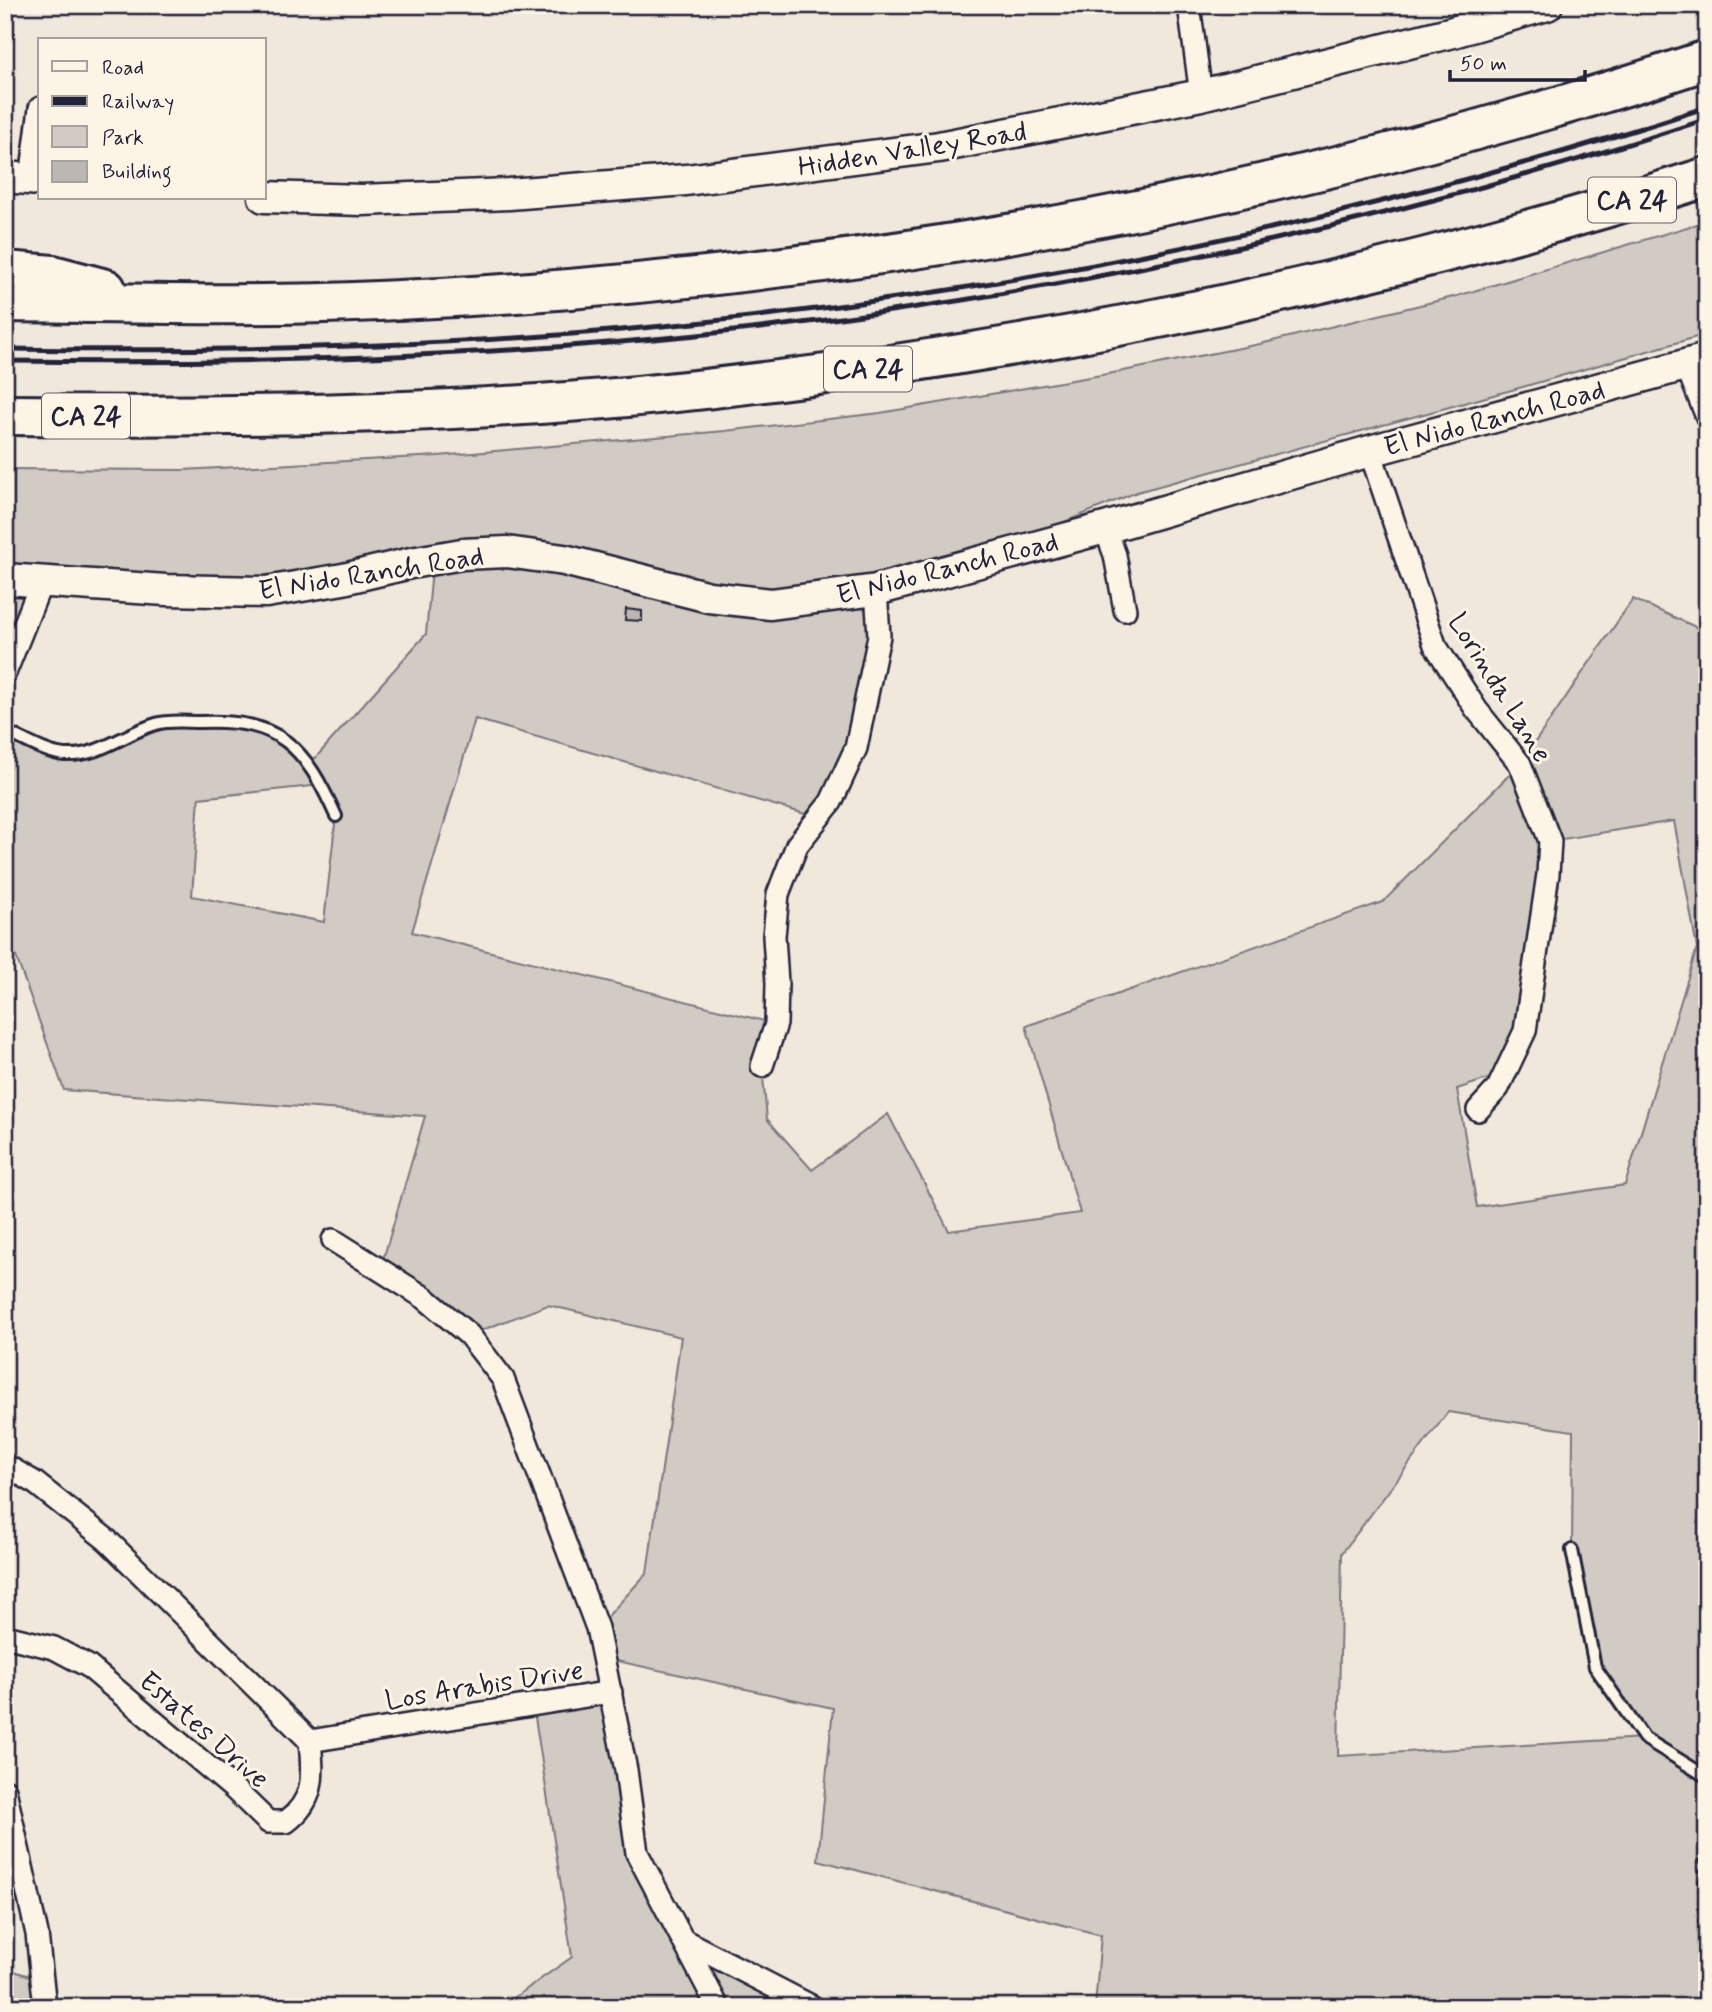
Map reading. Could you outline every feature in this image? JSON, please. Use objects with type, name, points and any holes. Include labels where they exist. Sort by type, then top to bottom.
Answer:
[{"type":"highway","points":[[1536,113],[1707,36]]},
{"type":"highway","points":[[5,302],[311,303],[520,293],[689,279],[845,260],[1000,236],[1180,201],[1384,154],[1536,113],[1707,60]]},
{"type":"highway","name":"CA 24","points":[[5,415],[166,417],[375,413],[583,400],[751,383],[946,357],[1138,323],[1330,282],[1519,233],[1707,177]]},
{"type":"highway","points":[[5,271],[53,275],[159,304]]},
{"type":"highway","points":[[5,443],[166,417]]},
{"type":"street","points":[[1189,5],[1201,95]]},
{"type":"street","name":"Hidden Valley Road","points":[[266,197],[375,200],[509,194],[686,180],[939,147],[1201,95],[1453,32],[1547,5]]},
{"type":"street","points":[[26,179],[38,118]]},
{"type":"street","points":[[1696,362],[1707,417]]},
{"type":"street","name":"El Nido Ranch Road","points":[[5,579],[166,590],[266,592],[343,579],[443,557],[507,552],[564,560],[709,597],[771,604],[876,590],[1696,362]]},
{"type":"street","name":"Lorinda Lane","points":[[1370,451],[1435,645],[1476,709],[1520,764],[1550,841],[1548,874],[1525,1031],[1498,1088],[1478,1110]]},
{"type":"street","points":[[1105,528],[1115,555],[1125,610]]},
{"type":"street","points":[[5,673],[42,582]]},
{"type":"street","points":[[762,1066],[776,1024],[774,936],[778,894],[797,845],[831,802],[856,748],[879,636],[876,590]]},
{"type":"street","name":"Los Arabis Drive","points":[[310,1741],[611,1692],[597,1628],[503,1379],[469,1335],[425,1298],[333,1240]]},
{"type":"street","points":[[5,1465],[34,1482],[107,1540],[310,1741]]},
{"type":"street","name":"Estates Drive","points":[[5,1636],[54,1648],[88,1666],[233,1788],[268,1822],[286,1822],[308,1801],[312,1771],[310,1741]]},
{"type":"street","points":[[611,1692],[626,1770],[637,1853],[718,2007]]},
{"type":"street","points":[[5,1790],[37,1934],[45,2007]]},
{"type":"street","points":[[683,1940],[813,2007]]},
{"type":"lane","points":[[5,731],[38,747],[64,755],[89,753],[157,724],[238,722],[272,732],[289,742],[310,764],[336,816]]},
{"type":"lane","points":[[1572,1550],[1595,1667],[1644,1738],[1707,1777]]},
{"type":"path","points":[[1707,1799],[1700,1856],[1699,1924],[1707,1945]]},
{"type":"green space","points":[[1707,221],[1707,334],[1137,492],[960,565],[876,590],[856,748],[819,818],[475,719],[412,932],[776,1024],[762,1066],[767,1119],[812,1170],[888,1114],[949,1231],[1080,1213],[1026,1026],[1383,902],[1520,764],[1633,599],[1707,632],[1707,2007],[1095,2007],[1101,1935],[818,1860],[833,1708],[603,1658],[597,1628],[647,1573],[681,1337],[548,1305],[469,1335],[380,1270],[425,1116],[64,1090],[5,926],[5,731],[38,747],[89,753],[157,724],[207,721],[272,732],[310,764],[426,634],[433,559],[343,579],[42,582],[5,673],[5,469],[183,470],[438,456],[725,431],[880,413],[1113,373],[1260,344],[1457,296]],"holes":[[[322,785],[336,816],[324,922],[192,896],[199,798]],[[1674,821],[1697,948],[1625,1185],[1477,1207],[1457,1089],[1506,1073],[1548,874],[1550,841]],[[1448,1412],[1573,1431],[1572,1550],[1595,1666],[1643,1738],[1338,1756],[1342,1553]]]},
{"type":"green space","points":[[611,1692],[637,1853],[683,1940],[795,2007],[501,2007],[572,1957],[533,1704]]},
{"type":"green space","points":[[5,1968],[42,1980],[45,2007],[5,2007]]},
{"type":"building","points":[[626,609],[642,611],[642,621],[625,620]]},
{"type":"railway","points":[[5,349],[236,349],[467,341],[621,330],[897,298],[1034,276],[1306,220],[1441,186],[1707,107]]},
{"type":"railway","points":[[5,361],[236,361],[467,353],[621,342],[896,310],[1033,288],[1307,232],[1442,198],[1707,119]]}]
